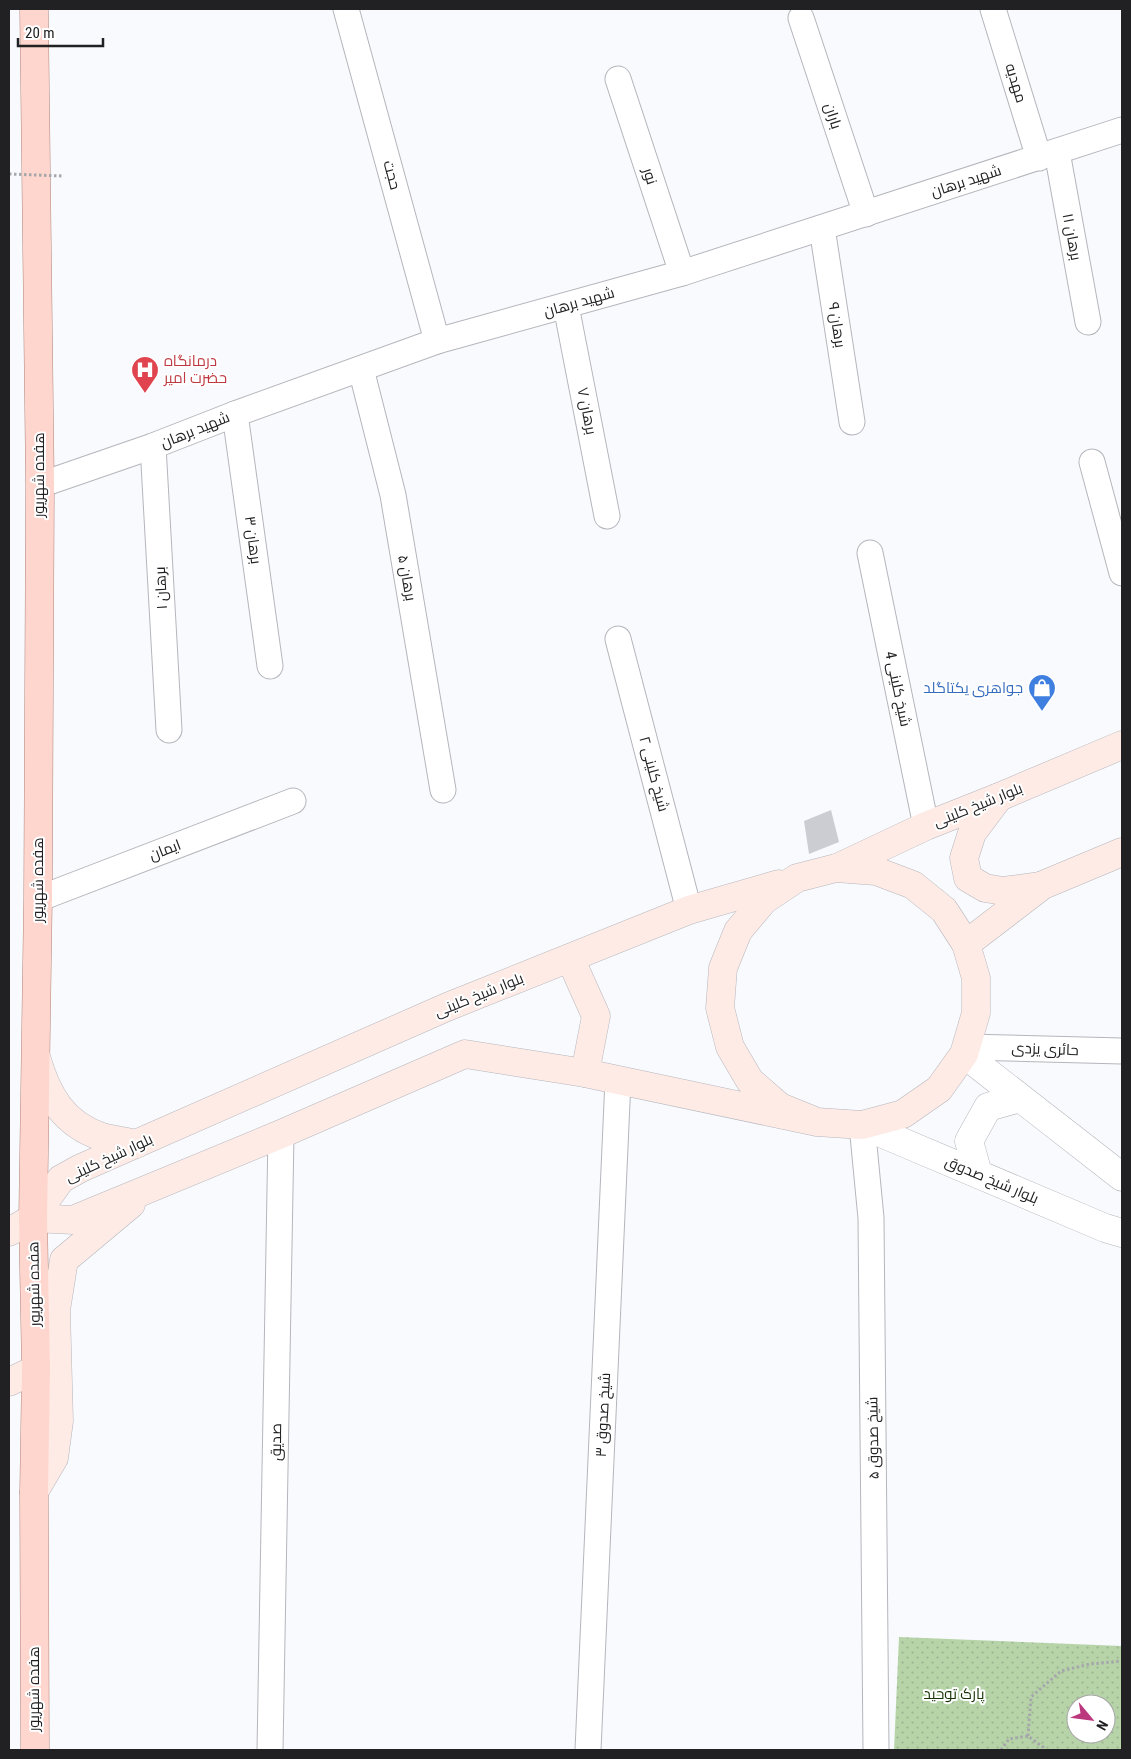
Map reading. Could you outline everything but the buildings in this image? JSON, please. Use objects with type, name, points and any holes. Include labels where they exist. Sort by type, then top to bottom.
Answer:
[{"type":"main road","name":"هفده شهریور","points":[[34,9],[40,485],[38,899],[33,1218],[36,1369],[34,1492],[35,1750]]},
{"type":"main road","name":"بلوار شیخ کلینی","points":[[33,1218],[61,1179],[81,1168],[447,1007],[689,910],[836,868],[926,826],[1122,745]]},
{"type":"main road","points":[[999,797],[972,833],[964,858],[968,878],[985,888],[1003,891],[1043,885],[1122,852]]},
{"type":"main road","points":[[9,1232],[33,1218],[73,1220],[282,1134],[465,1054],[584,1073],[817,1122],[862,1125],[903,1114],[938,1089],[965,1051],[976,1013],[976,978],[966,944],[944,910],[913,885],[876,871],[836,868]]},
{"type":"main road","points":[[797,878],[764,900],[738,931],[723,968],[720,1008],[730,1047],[750,1081],[780,1107],[817,1122]]},
{"type":"main road","points":[[966,944],[1043,885]]},
{"type":"main road","points":[[570,958],[596,1016],[584,1073]]},
{"type":"main road","points":[[35,1055],[42,1079],[55,1103],[75,1123],[102,1137],[136,1144]]},
{"type":"main road","points":[[34,1492],[54,1458],[59,1421],[56,1310],[64,1260],[149,1189]]},
{"type":"main road","points":[[9,1382],[36,1369]]},
{"type":"street","name":"حجت","points":[[346,9],[437,341]]},
{"type":"street","name":"مهدیه","points":[[993,9],[1048,155]]},
{"type":"street","name":"باران","points":[[801,18],[866,214]]},
{"type":"street","name":"نور","points":[[618,79],[682,274]]},
{"type":"street","name":"شهید برهان","points":[[40,485],[153,446],[235,414],[437,341],[682,274],[1122,130]]},
{"type":"street","name":"برهان ۱۱","points":[[1048,155],[1088,322]]},
{"type":"street","name":"برهان ۹","points":[[822,228],[852,422]]},
{"type":"street","name":"برهان ۷","points":[[566,306],[607,516]]},
{"type":"street","name":"برهان ۵","points":[[361,369],[392,495],[443,790]]},
{"type":"street","name":"برهان ۳","points":[[235,414],[270,666]]},
{"type":"street","name":"برهان ۱","points":[[153,446],[169,730]]},
{"type":"street","points":[[1092,462],[1122,573]]},
{"type":"street","name":"شیخ کلینی 4","points":[[870,553],[926,826]]},
{"type":"street","name":"شیخ کلینی ۲","points":[[618,639],[689,910]]},
{"type":"street","name":"ایمان","points":[[38,899],[293,801]]},
{"type":"street","points":[[965,1051],[1020,1098],[1122,1177]]},
{"type":"street","name":"حائری یزدی","points":[[965,1051],[1122,1051]]},
{"type":"street","name":"شیخ صدوق ۳","points":[[588,1750],[618,1080]]},
{"type":"street","points":[[978,1174],[969,1141],[988,1106],[1020,1098]]},
{"type":"street","name":"بلوار شیخ صدوق","points":[[862,1125],[1105,1228],[1122,1233]]},
{"type":"street","name":"شیخ صدوق ۵","points":[[862,1125],[871,1218],[876,1750]]},
{"type":"street","name":"صدیق","points":[[270,1750],[282,1134]]},
{"type":"path","points":[[9,174],[63,176]]},
{"type":"path","points":[[1028,1736],[1031,1697],[1061,1671],[1090,1664],[1122,1661]]},
{"type":"path","points":[[1001,1750],[1009,1738],[1028,1736],[1043,1746],[1043,1750]]},
{"type":"green space","name":"پارک توحید","points":[[899,1637],[1122,1646],[1122,1750],[894,1750]]},
{"type":"place","name":"درمانگاه حضرت امیر","points":[[145,394]]},
{"type":"place","name":"جواهری یکتاگلد","points":[[1042,712]]}]
